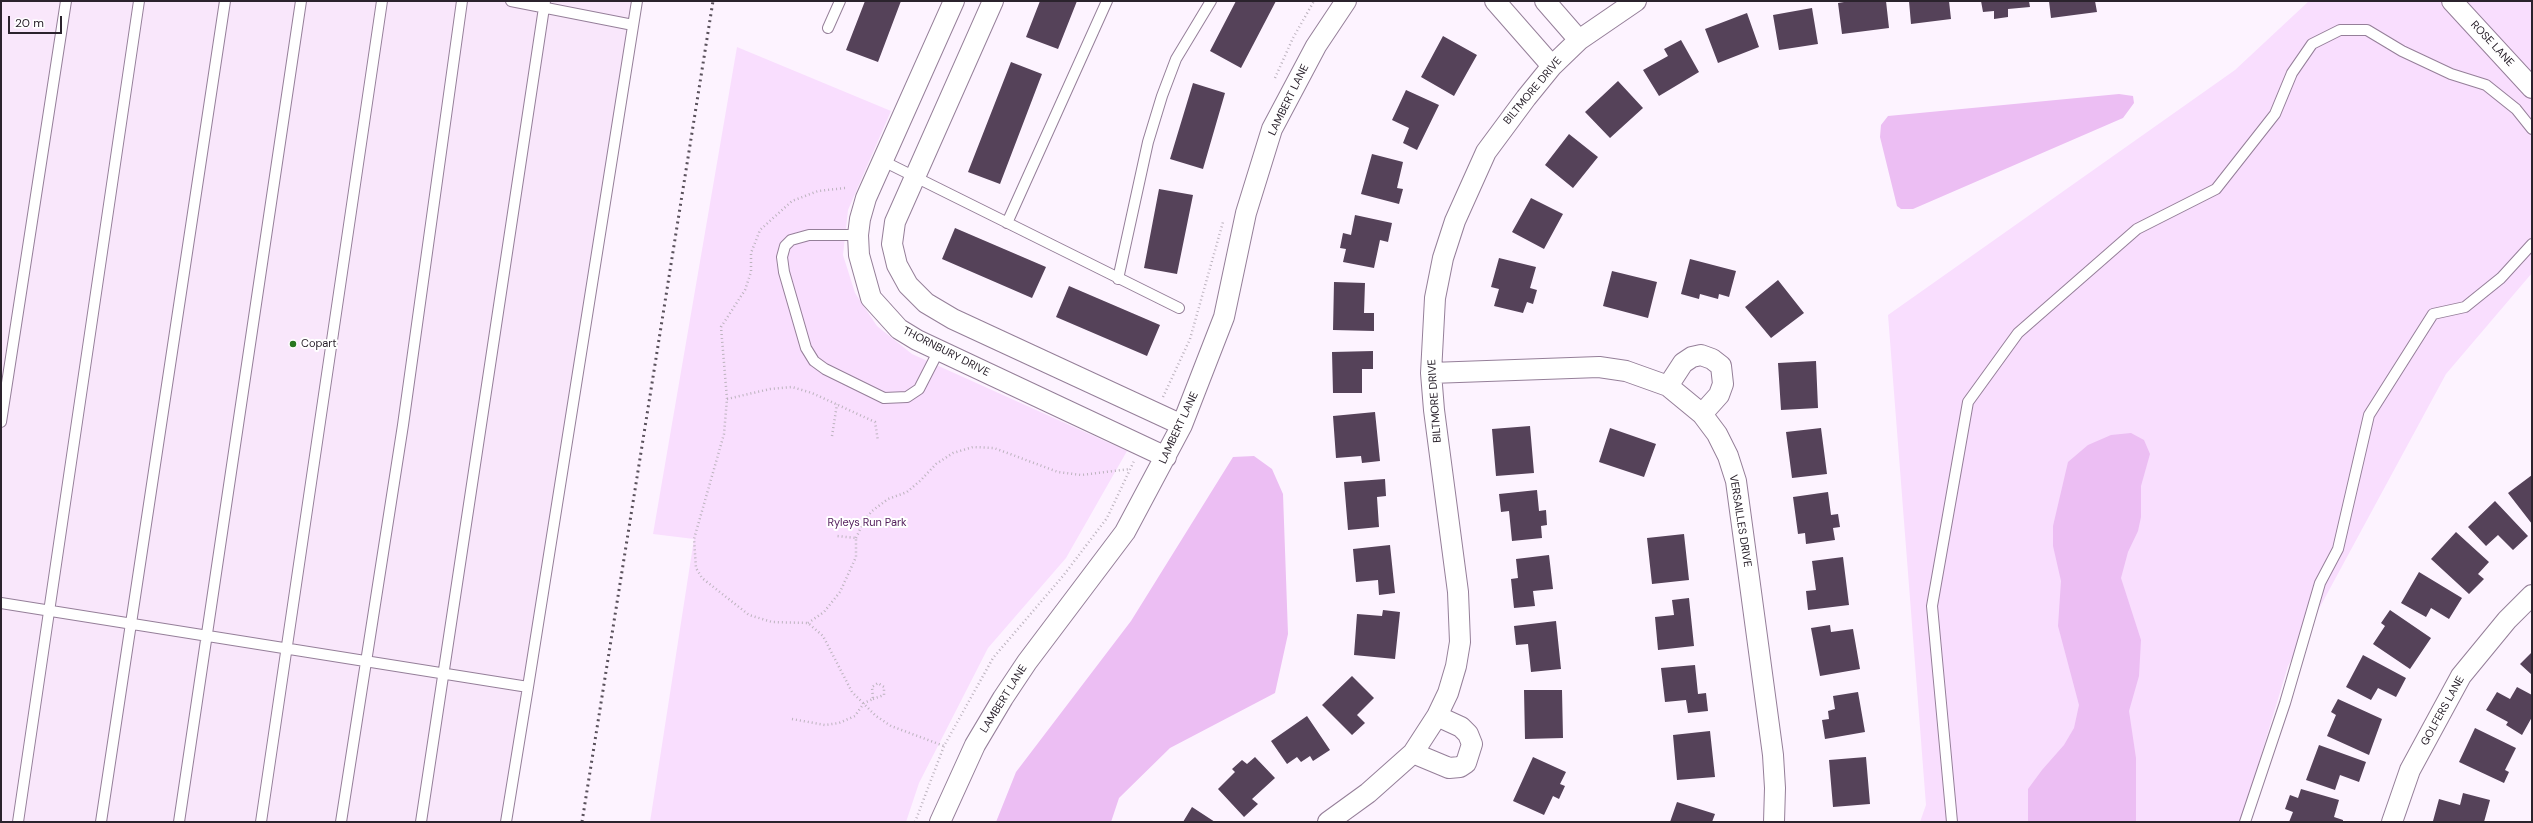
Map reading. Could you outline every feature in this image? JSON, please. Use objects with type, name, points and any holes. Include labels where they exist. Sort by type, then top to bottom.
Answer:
[{"type":"street","name":"THORNBURY DRIVE","points":[[954,1],[866,198],[858,235],[863,278],[871,298],[899,329],[939,350],[1166,457]]},
{"type":"street","points":[[993,1],[895,222],[892,244],[897,265],[908,285],[926,303],[953,319],[1182,425]]},
{"type":"street","name":"LAMBERT LANE","points":[[940,822],[975,745],[1003,698],[1027,662],[1125,532],[1182,425],[1224,317],[1246,213],[1272,129],[1316,46],[1346,1]]},
{"type":"street","points":[[1495,1],[1552,66]]},
{"type":"street","points":[[1545,1],[1579,40]]},
{"type":"street","name":"BILTMORE DRIVE","points":[[1328,822],[1368,793],[1413,753],[1437,716],[1448,693],[1456,666],[1460,642],[1460,618],[1434,410],[1431,373],[1435,298],[1443,258],[1455,221],[1486,152],[1506,123],[1552,66],[1579,40],[1636,1]]},
{"type":"street","name":"ROSE LANE","points":[[2452,1],[2532,88]]},
{"type":"street","points":[[1668,386],[1683,363],[1692,357],[1701,355],[1712,359],[1721,366],[1723,384],[1719,395],[1702,414]]},
{"type":"street","name":"VERSAILLES DRIVE","points":[[1431,373],[1599,367],[1626,371],[1668,386],[1702,414],[1717,434],[1728,456],[1736,481],[1773,755],[1775,788],[1774,822]]},
{"type":"street","name":"GOLFERS LANE","points":[[2392,822],[2410,770],[2461,676],[2507,620],[2532,595]]},
{"type":"street","points":[[1413,753],[1448,768],[1460,767],[1466,763],[1472,744],[1468,734],[1461,727],[1437,716]]},
{"type":"lane","points":[[1,422],[66,1]]},
{"type":"lane","points":[[18,822],[139,1]]},
{"type":"lane","points":[[101,822],[225,1]]},
{"type":"lane","points":[[179,822],[301,1]]},
{"type":"lane","points":[[261,822],[382,1]]},
{"type":"lane","points":[[341,822],[403,425],[462,1]]},
{"type":"lane","points":[[511,1],[544,4],[633,24]]},
{"type":"lane","points":[[506,822],[637,1]]},
{"type":"lane","points":[[828,28],[840,1]]},
{"type":"lane","points":[[1008,223],[1107,1]]},
{"type":"lane","points":[[1118,279],[1148,142],[1162,96],[1176,59],[1211,1]]},
{"type":"lane","points":[[421,822],[544,4]]},
{"type":"lane","points":[[1952,822],[1932,606],[1968,402],[2018,333],[2137,229],[2216,189],[2275,114],[2292,73],[2312,44],[2340,30],[2367,30],[2402,51],[2451,74],[2486,85],[2516,109],[2532,129]]},
{"type":"lane","points":[[883,161],[1179,308]]},
{"type":"lane","points":[[858,235],[809,235],[791,240],[785,246],[782,257],[784,272],[806,348],[814,360],[825,369],[884,398],[907,397],[919,389],[939,350]]},
{"type":"lane","points":[[2245,822],[2285,702],[2320,583],[2338,550],[2369,414],[2433,314],[2465,307],[2502,278],[2532,244]]},
{"type":"lane","points":[[1,603],[444,672],[528,687]]},
{"type":"path","points":[[845,188],[818,191],[792,201],[760,230],[751,253],[751,272],[745,290],[721,327],[727,399],[724,434],[694,539],[696,568],[702,578],[749,615],[772,622],[808,623],[824,612],[840,592],[856,557],[856,538],[864,520],[872,511],[888,499],[907,492],[936,464],[953,453],[973,447],[994,448],[1058,472],[1081,475],[1130,469]]},
{"type":"path","points":[[727,399],[770,389],[792,387],[812,392],[875,422],[878,441]]},
{"type":"path","points":[[832,436],[837,404]]},
{"type":"path","points":[[837,536],[856,538]]},
{"type":"path","points":[[808,623],[823,636],[852,692],[864,703],[891,726],[944,746]]},
{"type":"path","points":[[792,719],[825,725],[839,723],[855,716],[864,703],[884,695],[884,686],[878,683],[872,687],[873,699]]},
{"type":"shaded area","name":"Copart","points":[[1,1],[641,1],[507,822],[1,822]]},
{"type":"shaded area","points":[[2119,94],[2133,96],[2134,103],[2123,118],[1913,209],[1901,209],[1897,206],[1880,137],[1881,125],[1888,116]]},
{"type":"shaded area","points":[[2131,433],[2144,440],[2150,454],[2141,486],[2141,517],[2138,531],[2128,552],[2121,578],[2141,640],[2139,676],[2129,711],[2136,758],[2136,822],[2028,822],[2028,789],[2064,745],[2074,728],[2079,705],[2058,626],[2061,581],[2053,546],[2053,526],[2068,462],[2088,445],[2111,435]]},
{"type":"shaded area","points":[[1254,456],[1272,469],[1283,494],[1288,634],[1275,693],[1170,748],[1119,798],[1111,822],[996,822],[1016,772],[1131,621],[1233,457]]},
{"type":"green space","points":[[2309,1],[2532,1],[2532,273],[2446,374],[2288,666],[2241,822],[1920,822],[1926,805],[1888,315],[2235,70]]},
{"type":"green space","name":"Ryleys Run Park","points":[[737,47],[891,111],[848,210],[843,255],[855,293],[877,326],[912,354],[1127,451],[1066,558],[988,648],[919,783],[906,822],[650,822],[694,539],[653,534]]},
{"type":"building","points":[[865,1],[901,1],[878,62],[846,50]]},
{"type":"building","points":[[1040,1],[1077,1],[1058,49],[1026,37]]},
{"type":"building","points":[[1236,1],[1276,1],[1241,68],[1210,51]]},
{"type":"building","points":[[1850,1],[1886,1],[1889,28],[1842,34],[1838,3]]},
{"type":"building","points":[[1909,1],[1949,1],[1951,19],[1911,24]]},
{"type":"building","points":[[1981,1],[2029,1],[2030,7],[2008,9],[2008,17],[1994,19],[1994,11],[1983,12]]},
{"type":"building","points":[[2049,1],[2095,1],[2097,12],[2051,18]]},
{"type":"building","points":[[1812,8],[1818,44],[1779,50],[1773,15]]},
{"type":"building","points":[[1747,13],[1759,47],[1718,63],[1705,29]]},
{"type":"building","points":[[1443,36],[1477,55],[1454,96],[1421,77]]},
{"type":"building","points":[[1681,40],[1699,72],[1659,96],[1643,70],[1668,56],[1664,49]]},
{"type":"building","points":[[1011,62],[1042,74],[1000,184],[968,172]]},
{"type":"building","points":[[1618,81],[1643,108],[1610,138],[1585,112]]},
{"type":"building","points":[[1193,83],[1225,93],[1203,169],[1170,159]]},
{"type":"building","points":[[1406,90],[1439,105],[1417,150],[1403,143],[1409,128],[1392,120]]},
{"type":"building","points":[[1569,134],[1598,157],[1573,188],[1545,165]]},
{"type":"building","points":[[1372,154],[1403,162],[1397,188],[1403,189],[1399,204],[1361,194]]},
{"type":"building","points":[[1159,189],[1193,195],[1177,274],[1144,268]]},
{"type":"building","points":[[1531,198],[1563,214],[1544,249],[1512,232]]},
{"type":"building","points":[[1355,215],[1392,223],[1388,242],[1380,240],[1374,268],[1343,262],[1346,249],[1340,248],[1343,233],[1351,235]]},
{"type":"building","points":[[955,228],[1046,267],[1032,298],[942,259]]},
{"type":"building","points":[[1499,258],[1536,267],[1530,288],[1537,290],[1533,304],[1527,302],[1523,313],[1494,306],[1499,289],[1491,287]]},
{"type":"building","points":[[1690,259],[1736,271],[1729,297],[1719,294],[1718,299],[1700,294],[1699,299],[1681,294]]},
{"type":"building","points":[[1612,271],[1657,282],[1648,318],[1603,306]]},
{"type":"building","points":[[1778,280],[1804,313],[1771,338],[1745,307]]},
{"type":"building","points":[[1334,282],[1365,283],[1364,313],[1374,313],[1374,331],[1333,330]]},
{"type":"building","points":[[1069,286],[1160,325],[1147,356],[1056,317]]},
{"type":"building","points":[[1373,351],[1373,369],[1362,369],[1362,393],[1333,393],[1332,352]]},
{"type":"building","points":[[1816,361],[1818,408],[1781,410],[1778,363]]},
{"type":"building","points":[[1375,412],[1380,461],[1362,463],[1361,456],[1336,458],[1333,416]]},
{"type":"building","points":[[1530,426],[1534,473],[1496,476],[1492,429]]},
{"type":"building","points":[[1610,428],[1656,444],[1644,477],[1599,462]]},
{"type":"building","points":[[1821,428],[1827,474],[1792,478],[1786,432]]},
{"type":"building","points":[[2532,475],[2532,524],[2508,493]]},
{"type":"building","points":[[1385,479],[1386,496],[1377,497],[1379,527],[1348,530],[1344,482]]},
{"type":"building","points":[[1537,490],[1539,511],[1546,510],[1547,525],[1541,526],[1542,538],[1512,541],[1509,511],[1501,512],[1499,494]]},
{"type":"building","points":[[1828,492],[1831,515],[1838,514],[1840,527],[1833,528],[1835,540],[1806,544],[1805,533],[1798,534],[1793,497]]},
{"type":"building","points":[[2495,501],[2528,536],[2513,550],[2498,535],[2486,546],[2468,527]]},
{"type":"building","points":[[2456,532],[2489,562],[2478,574],[2484,579],[2469,594],[2431,559]]},
{"type":"building","points":[[1684,534],[1689,580],[1652,584],[1647,538]]},
{"type":"building","points":[[1390,545],[1395,593],[1379,595],[1378,580],[1356,582],[1353,549]]},
{"type":"building","points":[[1549,555],[1553,589],[1533,591],[1535,606],[1514,608],[1511,579],[1518,578],[1516,559]]},
{"type":"building","points":[[1843,557],[1849,605],[1808,610],[1806,591],[1816,590],[1812,561]]},
{"type":"building","points":[[2419,572],[2462,598],[2449,619],[2431,608],[2426,617],[2401,603]]},
{"type":"building","points":[[1689,598],[1694,646],[1658,650],[1655,617],[1674,615],[1672,600]]},
{"type":"building","points":[[1383,610],[1400,612],[1395,659],[1354,655],[1357,614],[1382,616]]},
{"type":"building","points":[[2390,610],[2431,638],[2410,669],[2373,644],[2385,626],[2381,623]]},
{"type":"building","points":[[1556,621],[1561,669],[1531,672],[1528,644],[1516,645],[1514,626]]},
{"type":"building","points":[[1830,625],[1831,632],[1853,629],[1860,669],[1820,676],[1811,628]]},
{"type":"building","points":[[2532,652],[2532,675],[2520,664]]},
{"type":"building","points":[[2363,655],[2406,678],[2396,697],[2378,688],[2371,700],[2346,687]]},
{"type":"building","points":[[1695,665],[1698,694],[1706,693],[1708,711],[1688,713],[1686,700],[1665,702],[1661,668]]},
{"type":"building","points":[[1352,676],[1374,698],[1357,715],[1365,723],[1352,735],[1322,705]]},
{"type":"building","points":[[2517,687],[2532,695],[2532,717],[2522,735],[2506,725],[2508,722],[2486,710],[2497,692],[2510,699]]},
{"type":"building","points":[[1524,690],[1562,690],[1563,738],[1525,739]]},
{"type":"building","points":[[1858,692],[1865,732],[1825,739],[1822,720],[1829,719],[1828,711],[1835,709],[1833,696]]},
{"type":"building","points":[[2338,699],[2382,719],[2369,755],[2327,736],[2336,715],[2331,712]]},
{"type":"building","points":[[1307,716],[1330,750],[1313,761],[1310,756],[1301,762],[1297,757],[1287,764],[1271,741]]},
{"type":"building","points":[[2475,728],[2516,748],[2505,770],[2509,772],[2504,783],[2459,762]]},
{"type":"building","points":[[1710,731],[1715,777],[1677,780],[1673,735]]},
{"type":"building","points":[[2319,745],[2366,762],[2359,782],[2340,775],[2335,790],[2306,780]]},
{"type":"building","points":[[1255,757],[1275,778],[1252,799],[1258,804],[1244,817],[1218,789],[1235,772],[1232,769],[1242,760],[1247,764]]},
{"type":"building","points":[[1533,757],[1566,772],[1560,784],[1565,786],[1559,799],[1553,796],[1544,815],[1513,801]]},
{"type":"building","points":[[1866,757],[1870,804],[1833,807],[1829,760]]},
{"type":"building","points":[[2301,789],[2339,800],[2334,817],[2343,820],[2343,822],[2289,822],[2293,812],[2285,809],[2290,795],[2298,798]]},
{"type":"building","points":[[2463,793],[2490,800],[2484,822],[2433,821],[2439,799],[2460,805]]},
{"type":"building","points":[[1677,802],[1715,814],[1712,822],[1670,822]]},
{"type":"building","points":[[1192,807],[1215,822],[1183,822]]},
{"type":"railway","points":[[582,822],[713,1]]},
{"type":"place","name":"Copart","points":[[293,344]]}]
